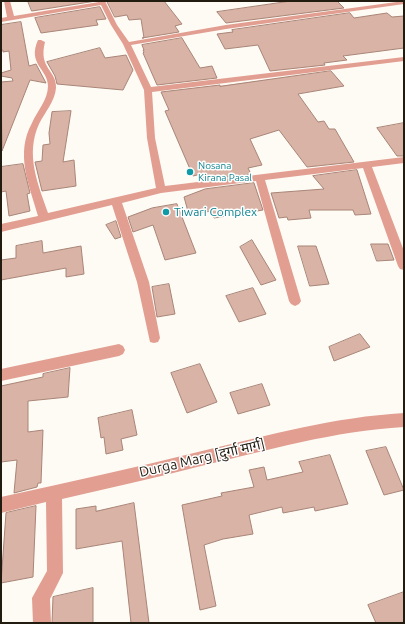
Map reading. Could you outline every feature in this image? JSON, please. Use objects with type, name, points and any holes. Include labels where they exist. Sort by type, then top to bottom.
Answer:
[{"type":"street","points":[[7,1],[11,19]]},
{"type":"street","points":[[1,20],[102,2],[127,44],[148,90],[152,138],[161,190]]},
{"type":"street","points":[[127,44],[226,27],[404,2]]},
{"type":"street","points":[[41,42],[38,57],[52,82],[52,88],[33,129],[27,161],[44,218]]},
{"type":"street","points":[[148,90],[404,59]]},
{"type":"street","points":[[1,228],[161,190],[404,160]]},
{"type":"street","points":[[368,165],[404,266]]},
{"type":"street","points":[[260,178],[295,301]]},
{"type":"street","points":[[116,201],[143,282],[154,338]]},
{"type":"street","points":[[1,374],[119,350]]},
{"type":"street","name":"Durga Marg [दुर्गा मार्ग]","points":[[1,505],[54,494],[70,488],[201,459],[300,434],[370,422],[404,420]]},
{"type":"street","points":[[42,623],[41,598],[55,573],[54,494]]},
{"type":"building","points":[[28,1],[96,1],[32,11]]},
{"type":"building","points":[[107,1],[164,1],[182,24],[175,26],[179,32],[144,38],[141,19],[129,20],[127,15],[115,17]]},
{"type":"building","points":[[291,1],[337,1],[344,8],[226,23],[217,12]]},
{"type":"building","points":[[100,7],[106,19],[96,20],[98,25],[41,33],[35,18]]},
{"type":"building","points":[[350,13],[354,18],[387,13],[392,17],[404,16],[404,48],[343,56],[347,60],[324,63],[325,65],[270,71],[258,45],[225,49],[217,34],[233,32],[232,30]]},
{"type":"building","points":[[21,22],[29,66],[36,64],[46,83],[30,80],[2,151],[1,82],[13,81],[12,78],[1,76],[1,73],[11,70],[9,51],[3,52],[3,50],[1,50],[1,25]]},
{"type":"building","points":[[182,38],[200,68],[212,66],[217,78],[157,85],[143,53],[144,50],[142,45]]},
{"type":"building","points":[[100,48],[105,58],[126,55],[133,70],[123,90],[57,84],[55,76],[47,62]]},
{"type":"building","points":[[331,71],[344,86],[298,94],[318,122],[324,121],[329,129],[335,129],[354,162],[307,167],[279,130],[250,139],[262,165],[248,168],[251,174],[203,180],[201,174],[193,176],[165,111],[169,110],[161,92],[220,86]]},
{"type":"building","points":[[71,111],[63,162],[74,160],[76,186],[42,191],[35,162],[42,161],[43,145],[50,144],[49,133],[52,112]]},
{"type":"building","points":[[404,123],[404,156],[397,156],[377,128]]},
{"type":"building","points":[[23,164],[30,193],[27,194],[30,211],[9,216],[6,191],[1,192],[1,167]]},
{"type":"building","points":[[357,170],[371,214],[355,215],[353,210],[309,210],[311,218],[288,220],[287,217],[279,218],[271,193],[324,189],[313,176]]},
{"type":"building","points":[[254,183],[263,210],[214,218],[211,211],[189,215],[184,197],[205,189]]},
{"type":"building","points":[[177,204],[196,253],[165,260],[153,225],[133,232],[128,217],[152,208]]},
{"type":"building","points":[[116,221],[121,237],[115,239],[106,225]]},
{"type":"building","points":[[252,240],[276,280],[261,285],[240,247]]},
{"type":"building","points":[[42,241],[43,253],[81,246],[84,274],[66,277],[66,268],[1,280],[1,260],[16,258],[16,246]]},
{"type":"building","points":[[371,244],[388,244],[394,260],[377,261]]},
{"type":"building","points":[[298,246],[316,246],[329,284],[310,286]]},
{"type":"building","points":[[169,284],[175,314],[157,317],[152,287]]},
{"type":"building","points":[[253,288],[266,314],[239,322],[226,296]]},
{"type":"building","points":[[360,334],[370,347],[334,361],[329,347]]},
{"type":"building","points":[[200,364],[217,402],[187,413],[171,373]]},
{"type":"building","points":[[70,368],[68,397],[28,401],[28,432],[43,430],[41,483],[38,483],[37,487],[14,493],[17,460],[1,462],[1,386],[43,377],[43,374]]},
{"type":"building","points":[[262,384],[270,405],[238,414],[230,393]]},
{"type":"building","points":[[132,410],[137,435],[121,439],[123,450],[106,454],[104,437],[101,438],[98,418]]},
{"type":"building","points":[[386,447],[404,490],[384,495],[366,451]]},
{"type":"building","points":[[330,455],[348,504],[315,511],[314,507],[283,513],[282,507],[249,515],[253,534],[223,539],[204,545],[216,606],[200,610],[182,505],[222,496],[221,493],[254,487],[249,470],[264,467],[267,480],[303,472],[299,462]]},
{"type":"building","points":[[134,503],[149,623],[131,623],[122,541],[76,549],[76,509],[96,506],[96,511]]},
{"type":"building","points":[[36,506],[33,577],[1,583],[6,513]]},
{"type":"building","points":[[93,588],[93,623],[52,623],[53,597]]},
{"type":"building","points":[[404,592],[404,623],[376,623],[368,605]]},
{"type":"place","name":"Nosana Kirana Pasal","points":[[190,172]]},
{"type":"place","name":"Tiwari Complex","points":[[166,212]]}]
